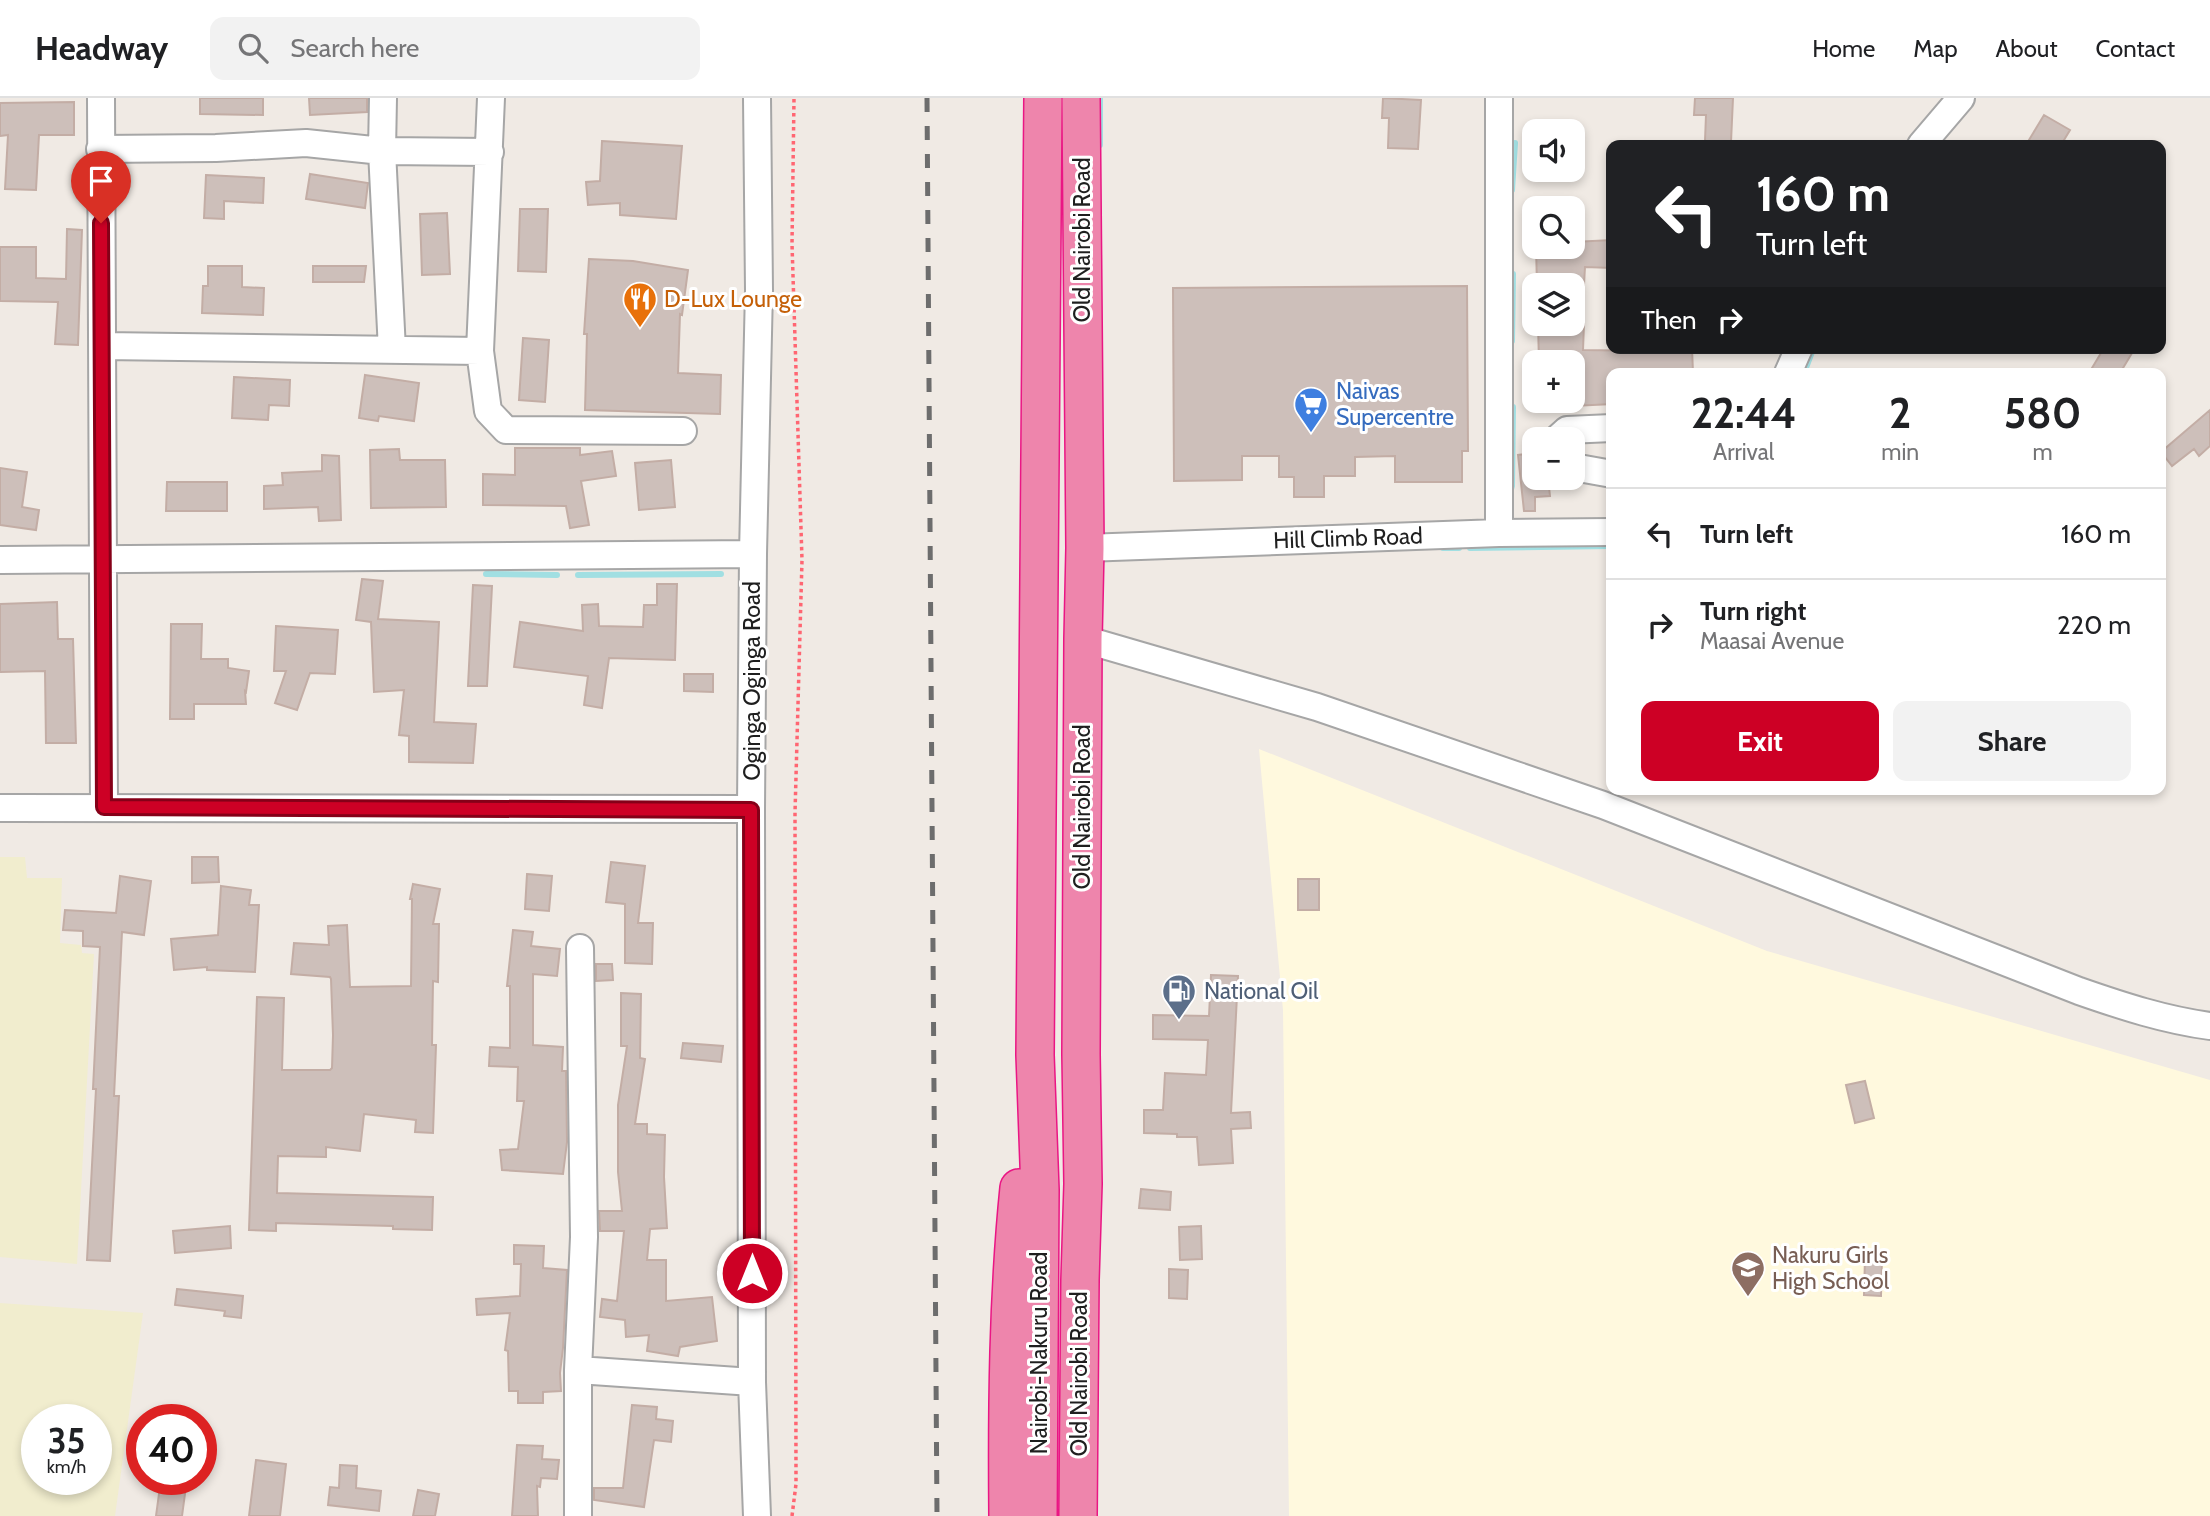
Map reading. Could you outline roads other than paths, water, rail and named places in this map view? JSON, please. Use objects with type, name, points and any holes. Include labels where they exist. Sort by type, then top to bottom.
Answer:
[{"type":"highway","name":"Old Nairobi Road","points":[[1040,1190],[1035,1055],[1043,98]]},
{"type":"highway","name":"Old Nairobi Road","points":[[1078,1516],[1083,1184],[1080,1054],[1085,548],[1081,98]]},
{"type":"highway","points":[[1080,1054],[1098,1136],[1106,1220],[1100,1516]]},
{"type":"highway","points":[[1008,1516],[1013,1247],[1035,1055]]},
{"type":"highway","name":"Nairobi-Nakuru Road","points":[[1038,1516],[1040,1190]]},
{"type":"street","points":[[101,98],[104,807]]},
{"type":"street","points":[[383,98],[382,151],[392,350]]},
{"type":"street","points":[[491,98],[480,351],[488,411],[506,430],[683,431]]},
{"type":"street","name":"Oginga Oginga Road","points":[[757,98],[759,289],[751,810],[752,1382],[757,1516]]},
{"type":"street","points":[[1499,533],[1500,98]]},
{"type":"street","points":[[1925,140],[1961,98]]},
{"type":"street","points":[[100,149],[216,148],[306,143],[382,151],[490,152]]},
{"type":"street","points":[[103,346],[480,351]]},
{"type":"street","points":[[1585,429],[1606,428]]},
{"type":"street","points":[[1585,469],[1606,473]]},
{"type":"street","name":"Hill Climb Road","points":[[1085,548],[1606,531]]},
{"type":"street","points":[[0,560],[753,554]]},
{"type":"street","points":[[1083,639],[1317,707],[1519,775],[1603,805],[2079,991],[2132,1009],[2210,1026]]},
{"type":"street","points":[[0,808],[751,810]]},
{"type":"street","points":[[578,1516],[578,1370],[584,1237],[580,948]]},
{"type":"street","points":[[578,1370],[752,1382]]},
{"type":"waterway","points":[[1100,98],[1100,145]]},
{"type":"waterway","points":[[1512,190],[1515,143]]},
{"type":"waterway","points":[[1512,341],[1513,274]]},
{"type":"waterway","points":[[1806,368],[1811,354]]},
{"type":"waterway","points":[[1510,493],[1513,407]]},
{"type":"waterway","points":[[1470,548],[1606,546]]},
{"type":"waterway","points":[[1443,548],[1459,548]]},
{"type":"waterway","points":[[486,574],[557,575]]},
{"type":"waterway","points":[[578,575],[721,574]]},
{"type":"railway","points":[[927,98],[937,1516]]},
{"type":"place","name":"D-Lux Lounge","points":[[640,329]]},
{"type":"place","name":"Naivas Supercentre","points":[[1311,434]]},
{"type":"place","name":"National Oil","points":[[1179,1021]]},
{"type":"place","name":"Nakuru Girls High School","points":[[1748,1298]]}]
